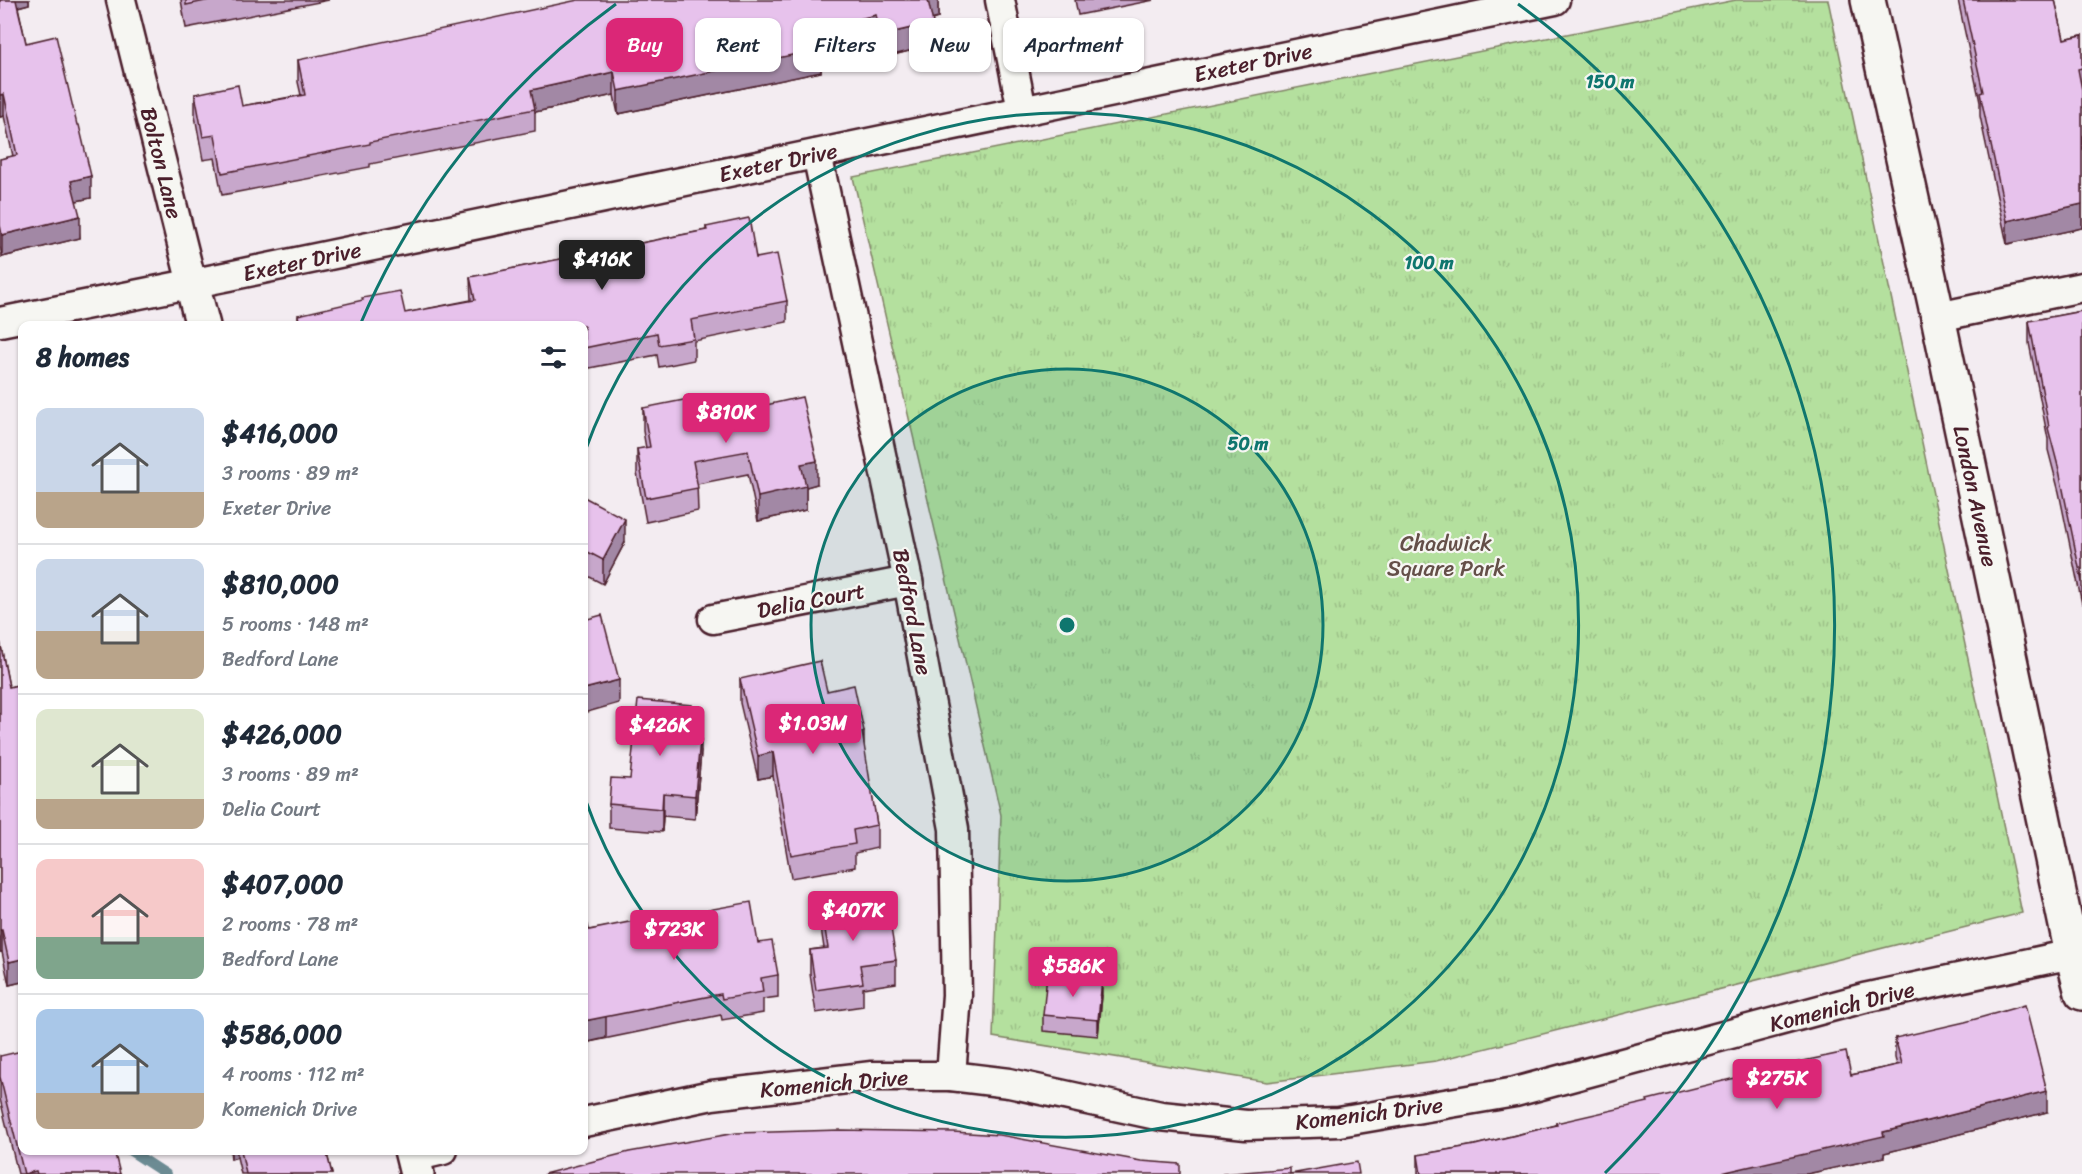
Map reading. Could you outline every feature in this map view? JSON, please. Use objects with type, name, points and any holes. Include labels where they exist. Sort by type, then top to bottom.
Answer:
[{"type":"street","name":"Bolton Lane","points":[[121,0],[202,321]]},
{"type":"street","points":[[1000,0],[1022,110]]},
{"type":"street","name":"Exeter Drive","points":[[0,322],[1554,0]]},
{"type":"street","name":"London Avenue","points":[[1869,0],[2082,993]]},
{"type":"street","name":"Bedford Lane","points":[[817,154],[908,581],[954,829],[957,995],[951,1076]]},
{"type":"street","points":[[1938,317],[2082,287]]},
{"type":"street","name":"Delia Court","points":[[713,619],[908,581]]},
{"type":"street","name":"Komenich Drive","points":[[588,1121],[723,1094],[872,1076],[951,1076],[1009,1083],[1161,1116],[1246,1125],[1339,1122],[1515,1092],[1864,998],[2072,954]]},
{"type":"green space","name":"Chadwick Square Park","points":[[1736,0],[1828,0],[2022,913],[1436,1061],[1267,1082],[993,1037],[1001,815],[853,177]]},
{"type":"building","points":[[0,0],[16,0],[26,43],[56,36],[91,176],[71,181],[80,216],[2,235],[0,159],[17,155],[4,94],[0,95]]},
{"type":"building","points":[[186,0],[210,0],[186,5]]},
{"type":"building","points":[[578,0],[928,0],[932,18],[909,18],[909,29],[897,31],[897,18],[877,18],[876,15],[863,18],[793,18],[793,55],[781,57],[781,18],[695,18],[695,72],[710,72],[618,91],[614,72],[531,90],[535,109],[222,173],[215,135],[203,137],[195,94],[238,85],[242,106],[305,95],[298,60]]},
{"type":"building","points":[[1963,0],[2055,0],[2064,39],[2082,35],[2082,68],[2078,69],[2082,90],[2082,204],[2007,221]]},
{"type":"building","points":[[749,218],[756,258],[777,254],[787,301],[691,320],[694,339],[659,345],[657,333],[588,347],[588,321],[299,321],[298,315],[363,300],[362,298],[400,291],[405,313],[475,300],[470,277],[707,230],[706,227]]},
{"type":"building","points":[[2082,311],[2082,582],[2048,428],[2029,321]]},
{"type":"building","points":[[704,396],[708,418],[802,397],[817,461],[801,464],[806,486],[758,497],[748,451],[693,461],[698,488],[646,498],[637,449],[650,447],[643,408]]},
{"type":"building","points":[[588,499],[625,519],[603,560],[588,552]]},
{"type":"building","points":[[602,615],[619,680],[588,688],[588,619]]},
{"type":"building","points":[[0,641],[9,687],[18,685],[18,960],[9,962],[2,930],[0,930]]},
{"type":"building","points":[[820,661],[827,691],[854,685],[864,731],[862,732],[877,825],[853,830],[855,844],[791,855],[773,752],[758,756],[740,679]]},
{"type":"building","points":[[638,700],[692,705],[689,727],[701,728],[695,796],[663,793],[662,809],[609,804],[611,778],[630,779]]},
{"type":"building","points":[[886,896],[896,960],[860,965],[863,983],[816,990],[810,950],[828,948],[821,905]]},
{"type":"building","points":[[751,902],[758,943],[772,941],[778,975],[761,978],[763,992],[722,999],[721,994],[588,1020],[588,925],[589,930],[664,915],[664,918]]},
{"type":"building","points":[[1047,975],[1102,980],[1098,1020],[1043,1015]]},
{"type":"building","points":[[2025,1005],[2047,1091],[1883,1132],[1884,1136],[1717,1174],[1421,1174],[1418,1155],[1475,1145],[1557,1125],[1556,1123],[1648,1102],[1647,1100],[1799,1062],[1846,1052],[1851,1075],[1902,1064],[1895,1038]]},
{"type":"building","points":[[18,1052],[18,1150],[0,1077],[0,1056]]},
{"type":"building","points":[[840,1130],[1000,1135],[1141,1161],[1180,1164],[1180,1174],[544,1174],[629,1152],[736,1133]]},
{"type":"building","points":[[19,1155],[115,1155],[120,1174],[37,1174],[36,1171],[24,1174]]},
{"type":"building","points":[[242,1155],[327,1155],[332,1174],[246,1174]]},
{"type":"building","points":[[1357,1162],[1359,1174],[1290,1174]]},
{"type":"building","points":[[1290,1168],[1290,1174],[1222,1174]]},
{"type":"waterway","points":[[137,1155],[166,1174]]}]
